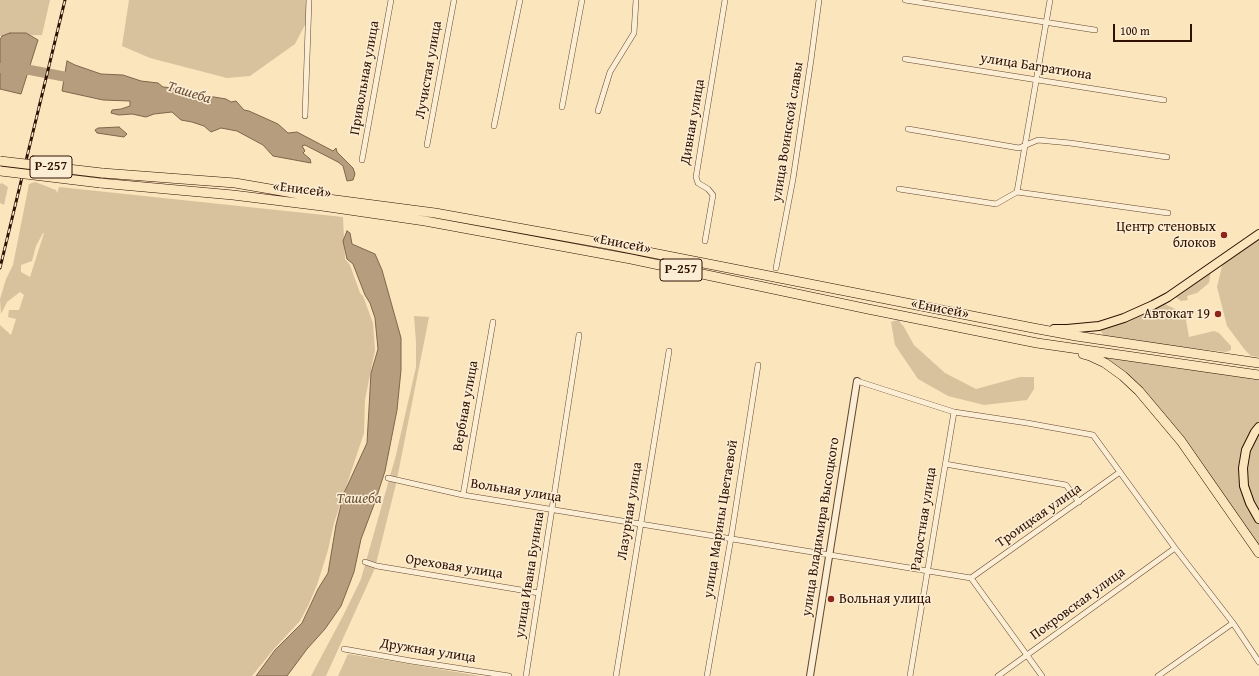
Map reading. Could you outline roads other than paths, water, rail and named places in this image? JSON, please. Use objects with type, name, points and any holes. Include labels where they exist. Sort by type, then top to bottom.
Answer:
[{"type":"highway","name":"«Енисей»","points":[[0,161],[102,173],[235,183],[328,199],[435,213],[607,244],[1032,328],[1259,363]]},
{"type":"highway","name":"«Енисей»","points":[[0,171],[100,183],[307,204],[425,221],[631,259],[868,310],[1037,342],[1259,376]]},
{"type":"highway","points":[[1037,342],[1090,356],[1105,363],[1123,376],[1139,391],[1181,441],[1259,553]]},
{"type":"main road","points":[[1032,328],[1067,329],[1099,326],[1124,318],[1168,297],[1259,234]]},
{"type":"main road","points":[[1259,427],[1246,450],[1243,468],[1244,486],[1250,503],[1259,519]]},
{"type":"street","points":[[305,116],[309,0]]},
{"type":"street","name":"Привольная улица","points":[[362,160],[391,0]]},
{"type":"street","name":"Лучистая улица","points":[[427,145],[454,0]]},
{"type":"street","points":[[494,126],[520,0]]},
{"type":"street","points":[[562,107],[582,0]]},
{"type":"street","points":[[598,111],[610,72],[634,33],[636,0]]},
{"type":"street","name":"Дивная улица","points":[[705,242],[713,195],[708,189],[698,183],[696,177],[725,0]]},
{"type":"street","name":"улица Воинской славы","points":[[776,268],[793,179],[819,0]]},
{"type":"street","points":[[905,0],[1095,30]]},
{"type":"street","points":[[1017,192],[1050,0]]},
{"type":"street","name":"улица Багратиона","points":[[905,59],[1164,100]]},
{"type":"street","points":[[908,129],[1020,148],[1038,140],[1070,143],[1167,157]]},
{"type":"street","points":[[899,189],[996,204],[1017,192],[1168,213]]},
{"type":"street","name":"Вербная улица","points":[[463,495],[493,322]]},
{"type":"street","name":"улица Ивана Бунина","points":[[526,676],[579,335]]},
{"type":"street","name":"Лазурная улица","points":[[616,676],[669,351]]},
{"type":"street","name":"улица Марины Цветаевой","points":[[707,676],[731,538],[758,365]]},
{"type":"street","points":[[857,381],[954,412],[1093,435],[1173,549],[1233,623],[1259,662]]},
{"type":"street","name":"улица Владимира Высоцкого","points":[[810,676],[857,381]]},
{"type":"street","name":"Радостная улица","points":[[910,676],[954,412]]},
{"type":"street","points":[[945,464],[1066,485],[1079,502]]},
{"type":"street","name":"Троицкая улица","points":[[971,578],[1120,472]]},
{"type":"street","name":"Вольная улица","points":[[388,478],[463,495],[971,578]]},
{"type":"street","name":"Покровская улица","points":[[998,676],[1173,549]]},
{"type":"street","name":"Ореховая улица","points":[[365,562],[377,566],[539,593]]},
{"type":"street","points":[[971,578],[1042,676]]},
{"type":"street","points":[[1158,676],[1233,623]]},
{"type":"street","name":"Дружная улица","points":[[344,649],[509,676]]},
{"type":"water","points":[[10,33],[26,33],[38,40],[21,94],[0,89],[0,40],[2,36]]},
{"type":"water","name":"Ташеба","points":[[67,61],[101,74],[123,75],[141,81],[158,83],[163,87],[173,88],[181,93],[201,97],[208,96],[226,99],[231,102],[236,101],[244,110],[278,124],[288,133],[297,132],[333,151],[336,148],[337,152],[353,168],[355,174],[353,180],[347,181],[343,166],[338,162],[305,145],[302,146],[305,151],[303,153],[310,159],[311,163],[273,156],[263,145],[237,131],[221,128],[211,132],[204,126],[181,120],[172,112],[154,114],[146,117],[132,114],[119,115],[111,113],[112,110],[130,106],[130,101],[103,100],[62,91]]},
{"type":"water","points":[[119,127],[127,134],[124,137],[97,133],[95,130],[98,128]]},
{"type":"water","name":"Ташеба","points":[[347,231],[350,233],[352,244],[375,254],[382,270],[401,338],[401,370],[397,410],[385,471],[361,539],[354,572],[341,606],[325,629],[307,649],[287,676],[256,676],[275,650],[302,623],[318,589],[328,573],[336,525],[344,493],[367,443],[371,373],[378,349],[375,318],[370,303],[365,295],[353,264],[347,259],[343,241]]},
{"type":"waterway","name":"Ташеба","points":[[0,68],[30,70],[77,79]]},
{"type":"railway","points":[[0,268],[65,0]]},
{"type":"place","name":"Центр стеновых блоков","points":[[1224,235]]},
{"type":"place","name":"Автокат 19","points":[[1218,314]]},
{"type":"place","name":"Вольная улица","points":[[831,599]]}]
